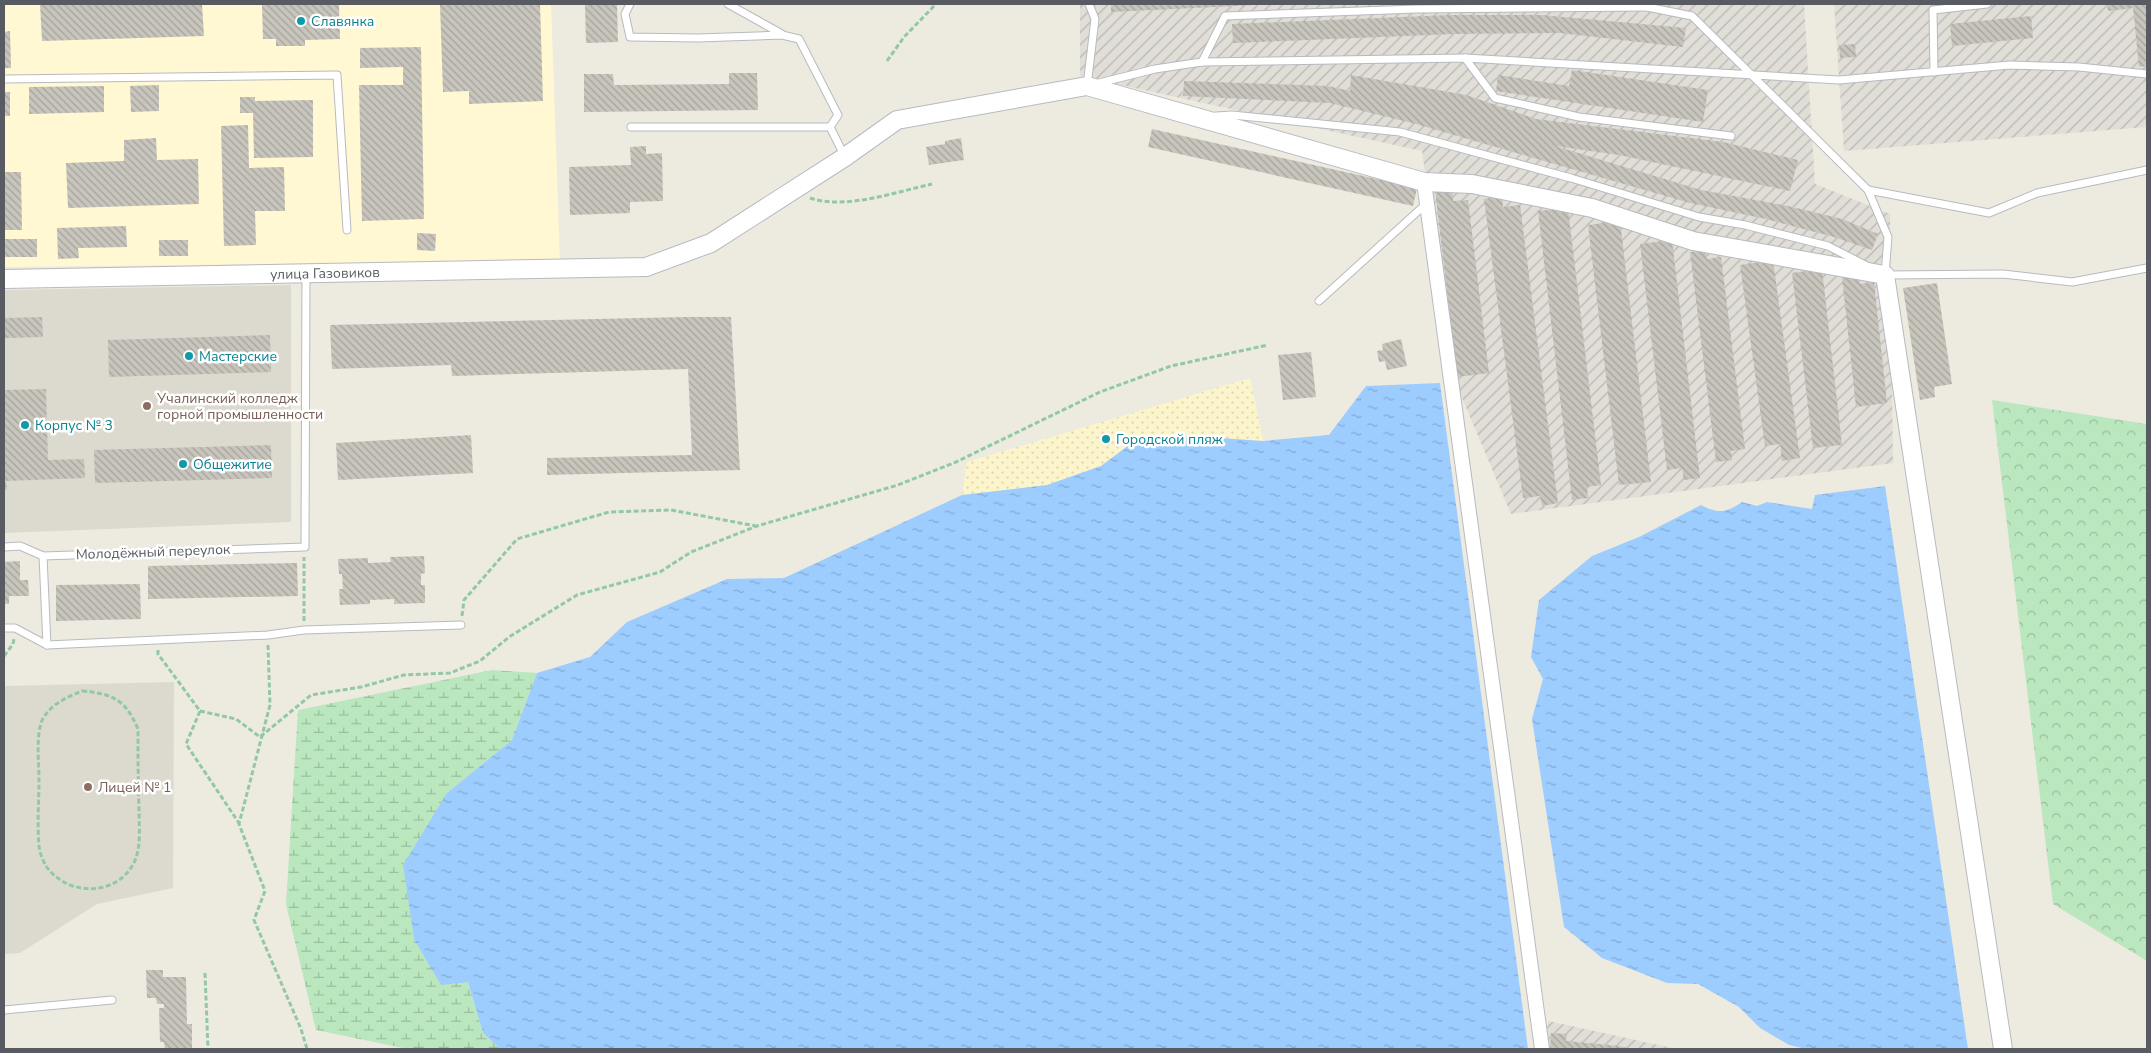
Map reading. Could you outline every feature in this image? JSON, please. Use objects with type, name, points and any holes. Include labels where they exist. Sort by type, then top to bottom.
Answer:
[{"type":"street","points":[[1087,86],[1424,182],[1472,184],[1592,208],[1693,240],[1885,275],[2003,1049]]},
{"type":"street","name":"улица Газовиков","points":[[4,279],[646,267],[711,243],[845,157],[897,120],[1087,86]]},
{"type":"street","points":[[1424,182],[1542,1049]]},
{"type":"lane","points":[[630,4],[624,14],[630,37],[698,38],[782,34]]},
{"type":"lane","points":[[728,4],[782,34],[799,39],[838,116],[830,127]]},
{"type":"lane","points":[[1089,4],[1094,19],[1087,86],[1155,69],[1202,62],[1464,58],[1839,80],[2010,65],[2079,67],[2147,74]]},
{"type":"lane","points":[[1934,72],[1933,10],[1987,4]]},
{"type":"lane","points":[[1202,62],[1225,16],[1416,9],[1646,5],[1692,16],[1868,190],[1888,238],[1885,275]]},
{"type":"lane","points":[[1464,58],[1495,98],[1579,117],[1731,136]]},
{"type":"lane","points":[[4,79],[337,75],[347,230]]},
{"type":"lane","points":[[1198,117],[1232,116],[1400,132],[1571,178],[1698,217],[1746,225],[1828,246],[1885,275],[2003,274],[2072,282],[2147,268]]},
{"type":"lane","points":[[631,127],[830,127]]},
{"type":"lane","points":[[830,127],[845,157]]},
{"type":"lane","points":[[1868,190],[1989,213],[2037,193],[2147,170]]},
{"type":"lane","points":[[1319,301],[1428,203]]},
{"type":"lane","points":[[304,547],[306,273]]},
{"type":"lane","name":"Молодёжный переулок","points":[[4,547],[20,546],[43,556],[304,547]]},
{"type":"lane","points":[[43,556],[47,645]]},
{"type":"lane","points":[[4,628],[15,628],[47,645],[268,634],[304,630],[461,625]]},
{"type":"lane","points":[[4,1010],[112,1000]]},
{"type":"path","points":[[887,61],[904,37],[936,4]]},
{"type":"path","points":[[790,192],[822,202],[865,199],[932,184]]},
{"type":"path","points":[[260,737],[311,695],[361,688],[404,675],[450,673],[480,661],[510,637],[577,595],[660,572],[691,552],[756,526],[898,486],[956,462],[1100,392],[1171,366],[1268,346]]},
{"type":"path","points":[[461,625],[464,600],[517,539],[608,512],[671,510],[756,526]]},
{"type":"path","points":[[304,547],[304,630]]},
{"type":"path","points":[[4,656],[14,644],[15,628]]},
{"type":"path","points":[[239,824],[260,737],[270,705],[268,634]]},
{"type":"path","points":[[158,640],[158,654],[200,711],[236,719],[260,737]]},
{"type":"path","points":[[82,691],[103,693],[123,703],[131,714],[138,729],[139,839],[136,858],[127,871],[112,886],[94,890],[77,887],[57,879],[45,865],[38,846],[39,740],[42,722],[51,708],[66,697],[82,691]]},
{"type":"path","points":[[200,711],[186,744],[239,824],[265,891],[254,920],[301,1029],[307,1049]]},
{"type":"path","points":[[205,973],[208,1049]]},
{"type":"shaded area","points":[[4,4],[551,4],[560,261],[4,267]]},
{"type":"shaded area","points":[[1080,4],[1804,4],[1815,184],[1890,214],[1893,463],[1511,514],[1454,379],[1422,151],[1080,76]]},
{"type":"shaded area","points":[[1834,4],[2147,4],[2147,127],[1844,151]]},
{"type":"shaded area","name":"Учалинский колледж горной промышленности","points":[[291,285],[291,522],[4,533],[4,290]]},
{"type":"shaded area","name":"Лицей № 1","points":[[174,682],[173,888],[97,904],[20,953],[4,954],[4,686]]},
{"type":"shaded area","points":[[1548,1021],[1677,1049],[1545,1049]]},
{"type":"green space","points":[[1992,400],[2147,424],[2147,961],[2053,904]]},
{"type":"green space","points":[[492,670],[537,673],[512,740],[447,793],[468,982],[483,1033],[500,1049],[408,1049],[316,1030],[286,904],[298,710]]},
{"type":"sand","name":"Городской пляж","points":[[1250,378],[1263,441],[1190,436],[1133,442],[1101,466],[1047,485],[962,495],[967,462]]},
{"type":"water","points":[[1440,383],[1528,1049],[500,1049],[483,1033],[468,982],[441,985],[414,939],[403,865],[447,793],[512,740],[537,673],[590,657],[627,622],[727,579],[784,578],[962,495],[1047,485],[1101,466],[1133,442],[1190,436],[1263,441],[1329,435],[1366,386]]},
{"type":"water","points":[[1885,486],[1968,1049],[1806,1049],[1789,1045],[1760,1028],[1739,1007],[1698,984],[1667,983],[1602,958],[1564,927],[1532,719],[1543,679],[1531,657],[1539,600],[1592,556],[1639,537],[1701,505],[1717,511],[1726,510],[1742,502],[1757,506],[1767,502],[1812,509],[1815,495]]},
{"type":"building","points":[[40,4],[202,4],[204,36],[42,41]]},
{"type":"building","name":"Славянка","points":[[262,4],[339,4],[340,39],[305,40],[305,46],[276,46],[276,39],[263,39]]},
{"type":"building","points":[[440,4],[540,4],[543,101],[469,104],[469,91],[443,92]]},
{"type":"building","points":[[585,4],[617,4],[618,42],[586,43]]},
{"type":"building","points":[[1111,4],[1256,4],[1256,5],[1111,12]]},
{"type":"building","points":[[2107,4],[2147,4],[2147,66],[2139,67],[2133,8],[2108,11]]},
{"type":"building","points":[[1450,15],[1541,15],[1686,28],[1683,47],[1560,33],[1455,34],[1233,43],[1232,24]]},
{"type":"building","points":[[2031,16],[2033,38],[1952,46],[1950,24]]},
{"type":"building","points":[[10,31],[11,68],[4,68],[4,32]]},
{"type":"building","points":[[1855,44],[1856,57],[1840,58],[1839,45]]},
{"type":"building","points":[[421,47],[424,219],[362,221],[359,85],[403,85],[403,67],[360,68],[360,48]]},
{"type":"building","points":[[1572,70],[1708,90],[1703,122],[1496,91],[1498,75],[1569,86]]},
{"type":"building","points":[[729,73],[757,73],[758,110],[584,112],[584,74],[613,74],[614,85],[729,84]]},
{"type":"building","points":[[1351,75],[1466,95],[1536,119],[1723,142],[1798,160],[1790,191],[1619,155],[1555,146],[1701,190],[1788,206],[1842,219],[1878,234],[1872,250],[1834,237],[1766,219],[1690,203],[1416,124],[1330,103],[1183,96],[1184,81],[1328,86],[1350,91]]},
{"type":"building","points":[[159,85],[159,111],[131,112],[130,86]]},
{"type":"building","points":[[104,86],[104,112],[29,114],[29,87]]},
{"type":"building","points":[[4,92],[10,92],[10,116],[4,116]]},
{"type":"building","points":[[240,97],[255,97],[255,101],[313,100],[313,157],[254,158],[253,113],[240,113]]},
{"type":"building","points":[[248,125],[249,168],[284,167],[285,211],[255,211],[256,245],[224,246],[221,126]]},
{"type":"building","points":[[1152,129],[1417,188],[1413,206],[1148,147]]},
{"type":"building","points":[[156,138],[157,160],[198,159],[199,204],[68,208],[66,163],[124,161],[124,140]]},
{"type":"building","points":[[961,138],[964,160],[929,165],[926,147],[945,144],[945,141]]},
{"type":"building","points":[[646,146],[646,154],[662,153],[663,201],[630,202],[630,213],[570,215],[569,167],[631,165],[630,147]]},
{"type":"building","points":[[4,172],[21,172],[22,230],[4,230]]},
{"type":"building","points":[[1452,187],[1453,201],[1468,200],[1489,373],[1457,377],[1435,189]]},
{"type":"building","points":[[1502,197],[1503,207],[1520,205],[1558,503],[1542,506],[1540,496],[1523,498],[1484,199]]},
{"type":"building","points":[[1568,208],[1601,485],[1587,487],[1588,498],[1572,500],[1538,211]]},
{"type":"building","points":[[1620,221],[1651,482],[1619,485],[1588,225]]},
{"type":"building","points":[[126,226],[127,247],[78,248],[79,258],[58,259],[57,228]]},
{"type":"building","points":[[417,233],[436,234],[435,251],[417,250]]},
{"type":"building","points":[[4,239],[37,239],[37,257],[4,257]]},
{"type":"building","points":[[159,240],[188,240],[188,256],[159,256]]},
{"type":"building","points":[[1672,240],[1700,478],[1684,480],[1682,468],[1667,470],[1640,244]]},
{"type":"building","points":[[1705,250],[1707,259],[1721,257],[1745,449],[1731,451],[1732,460],[1716,462],[1690,252]]},
{"type":"building","points":[[1773,260],[1800,458],[1782,461],[1780,444],[1765,446],[1740,265]]},
{"type":"building","points":[[1822,269],[1842,445],[1813,448],[1792,273]]},
{"type":"building","points":[[1859,275],[1860,284],[1874,282],[1887,403],[1856,407],[1842,277]]},
{"type":"building","points":[[1937,283],[1952,384],[1934,387],[1935,397],[1920,400],[1903,288]]},
{"type":"building","points":[[42,317],[43,337],[5,338],[5,318]]},
{"type":"building","points":[[731,317],[740,470],[547,475],[547,458],[692,455],[688,369],[452,376],[451,365],[332,369],[330,325]]},
{"type":"building","name":"Мастерские","points":[[270,335],[271,372],[109,377],[108,340]]},
{"type":"building","points":[[1401,339],[1407,366],[1387,370],[1385,361],[1379,362],[1377,351],[1383,350],[1382,344]]},
{"type":"building","points":[[1311,352],[1316,397],[1283,400],[1278,355]]},
{"type":"building","name":"Корпус № 3","points":[[46,389],[48,460],[84,459],[85,478],[6,481],[7,490],[4,490],[4,390]]},
{"type":"building","points":[[471,435],[473,473],[338,480],[336,443]]},
{"type":"building","name":"Общежитие","points":[[271,445],[272,478],[95,483],[94,450]]},
{"type":"building","points":[[424,556],[425,573],[421,574],[421,585],[425,585],[425,603],[394,604],[394,599],[370,600],[370,604],[340,605],[339,589],[343,589],[338,559],[368,558],[368,563],[391,562],[390,557]]},
{"type":"building","points":[[20,561],[20,580],[28,580],[29,596],[9,596],[9,604],[4,604],[4,562]]},
{"type":"building","points":[[297,563],[298,596],[148,599],[148,566]]},
{"type":"building","points":[[140,584],[141,619],[56,621],[56,585]]},
{"type":"building","points":[[146,970],[163,970],[163,977],[186,977],[187,1024],[192,1024],[192,1049],[165,1049],[164,1042],[160,1042],[159,1008],[164,1008],[164,1004],[157,1004],[156,998],[147,998]]},
{"type":"building","points":[[1551,1033],[1567,1034],[1566,1041],[1619,1046],[1631,1049],[1550,1049]]},
{"type":"place","name":"Славянка","points":[[301,21]]},
{"type":"place","name":"Мастерские","points":[[189,356]]},
{"type":"place","name":"Учалинский колледж горной промышленности","points":[[147,406]]},
{"type":"place","name":"Корпус № 3","points":[[25,425]]},
{"type":"place","name":"Городской пляж","points":[[1106,439]]},
{"type":"place","name":"Общежитие","points":[[183,464]]},
{"type":"place","name":"Лицей № 1","points":[[88,787]]}]
